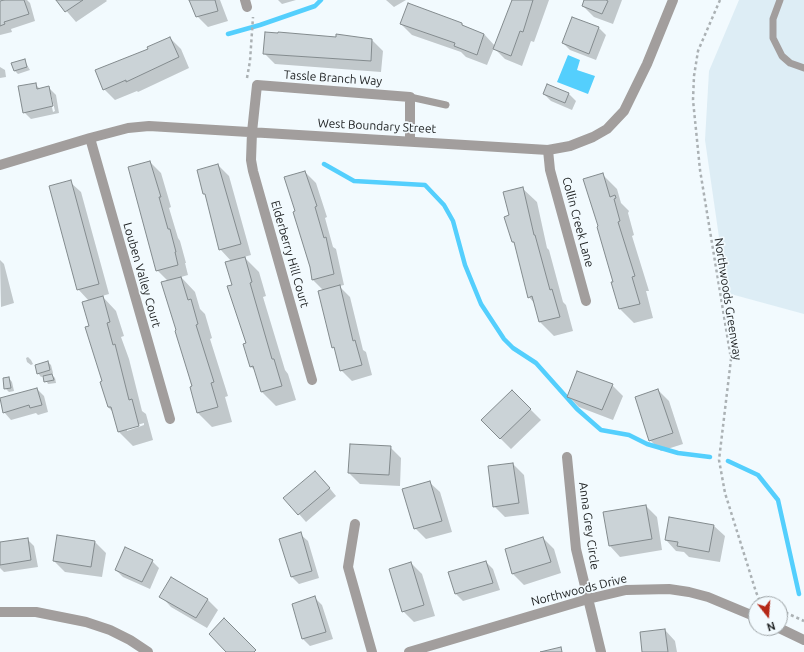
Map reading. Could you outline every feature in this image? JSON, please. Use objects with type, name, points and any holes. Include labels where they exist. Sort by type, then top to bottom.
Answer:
[{"type":"street","name":"West Boundary Street","points":[[0,165],[128,128],[149,126],[410,140],[548,150],[583,142],[606,129],[616,121],[633,96],[673,0]]},
{"type":"street","name":"Tassle Branch Way","points":[[252,132],[257,85],[410,97]]},
{"type":"street","points":[[410,97],[410,140]]},
{"type":"street","name":"Elderberry Hill Court","points":[[252,132],[251,160],[253,171],[312,380]]},
{"type":"street","name":"Louben Valley Court","points":[[90,138],[170,419]]},
{"type":"street","name":"Collin Creek Lane","points":[[548,150],[550,170],[586,301]]},
{"type":"street","name":"Anna Grey Circle","points":[[567,457],[575,542],[601,652]]},
{"type":"street","points":[[355,524],[348,567],[372,652]]},
{"type":"street","name":"Northwoods Drive","points":[[408,652],[588,599],[626,590],[669,589],[708,597],[748,614]]},
{"type":"street","points":[[0,612],[36,612],[59,615],[86,622],[130,640],[148,652]]},
{"type":"street","points":[[788,632],[804,640]]},
{"type":"lane","points":[[780,0],[773,18],[773,38],[782,56],[790,64],[804,68]]},
{"type":"lane","points":[[410,97],[446,105]]},
{"type":"path","name":"Northwoods Greenway","points":[[720,0],[698,51],[694,76],[693,100],[702,184],[731,359],[720,449],[720,470],[739,541],[758,596]]},
{"type":"path","points":[[245,84],[250,61],[253,17],[253,10],[246,3]]},
{"type":"path","points":[[788,614],[804,621]]},
{"type":"shaded area","points":[[739,0],[804,0],[804,314],[727,293],[705,140],[709,71]]},
{"type":"water","points":[[568,55],[580,60],[577,70],[595,76],[588,94],[557,82]]},
{"type":"building","points":[[24,0],[29,14],[4,22],[5,24],[0,26],[0,1]]},
{"type":"building","points":[[56,0],[83,0],[65,12]]},
{"type":"building","points":[[189,0],[215,0],[218,11],[196,17]]},
{"type":"building","points":[[512,0],[533,0],[523,32],[520,31],[511,56],[493,49]]},
{"type":"building","points":[[584,0],[608,1],[602,14],[582,6]]},
{"type":"building","points":[[408,3],[462,23],[462,25],[484,34],[477,55],[454,46],[455,43],[400,24]]},
{"type":"building","points":[[572,17],[599,27],[589,54],[562,43]]},
{"type":"building","points":[[265,32],[336,37],[336,34],[372,39],[371,61],[263,54]]},
{"type":"building","points":[[170,37],[179,57],[126,82],[126,80],[103,90],[95,70],[148,49],[147,47]]},
{"type":"building","points":[[25,59],[27,67],[14,71],[11,63]]},
{"type":"building","points":[[36,83],[37,89],[49,86],[53,106],[23,113],[18,86]]},
{"type":"building","points":[[547,84],[569,93],[565,103],[543,94]]},
{"type":"building","points":[[150,161],[161,197],[159,197],[168,229],[170,229],[178,265],[156,271],[128,167]]},
{"type":"building","points":[[218,164],[241,244],[219,250],[205,194],[203,194],[197,170]]},
{"type":"building","points":[[305,171],[317,206],[315,207],[324,238],[326,237],[334,274],[312,280],[310,267],[293,212],[295,211],[284,177]]},
{"type":"building","points":[[603,173],[610,197],[615,195],[616,198],[614,199],[620,221],[618,222],[635,276],[632,277],[640,304],[619,309],[611,282],[613,282],[597,227],[598,226],[583,179]]},
{"type":"building","points":[[71,180],[99,284],[77,290],[49,186]]},
{"type":"building","points":[[523,187],[534,235],[550,290],[552,289],[560,317],[539,322],[532,296],[528,298],[514,242],[512,242],[504,217],[509,215],[503,192]]},
{"type":"building","points":[[245,257],[252,282],[250,283],[272,359],[274,359],[282,386],[261,392],[253,366],[250,367],[243,344],[246,343],[227,286],[232,285],[225,262]]},
{"type":"building","points":[[181,277],[188,300],[191,299],[198,324],[196,325],[214,382],[211,383],[218,407],[197,413],[190,387],[192,386],[161,282]]},
{"type":"building","points":[[340,285],[353,341],[355,340],[362,365],[340,371],[334,347],[332,348],[318,291]]},
{"type":"building","points":[[103,296],[110,322],[107,323],[113,345],[115,344],[129,400],[132,399],[139,426],[118,432],[111,407],[108,407],[100,382],[102,381],[85,327],[89,326],[82,302]]},
{"type":"building","points":[[48,361],[50,370],[37,374],[35,365]]},
{"type":"building","points":[[577,371],[613,384],[602,410],[567,397]]},
{"type":"building","points":[[52,374],[54,380],[44,382],[43,376]]},
{"type":"building","points":[[9,377],[11,388],[4,389],[3,378]]},
{"type":"building","points":[[37,388],[42,405],[30,408],[29,405],[3,413],[0,398]]},
{"type":"building","points":[[658,389],[673,433],[649,441],[635,397]]},
{"type":"building","points":[[512,390],[531,409],[500,439],[481,420]]},
{"type":"building","points":[[350,444],[391,446],[389,475],[348,473]]},
{"type":"building","points":[[513,463],[519,503],[493,507],[488,466]]},
{"type":"building","points":[[315,471],[330,488],[298,515],[283,498]]},
{"type":"building","points":[[430,481],[442,521],[414,529],[402,489]]},
{"type":"building","points":[[646,505],[652,539],[609,546],[603,512]]},
{"type":"building","points":[[669,517],[714,525],[709,552],[677,546],[678,542],[665,540]]},
{"type":"building","points":[[301,532],[312,571],[291,577],[279,539]]},
{"type":"building","points":[[57,535],[95,541],[91,567],[53,561]]},
{"type":"building","points":[[543,537],[551,562],[512,574],[505,549]]},
{"type":"building","points":[[28,538],[31,560],[0,565],[0,542]]},
{"type":"building","points":[[125,547],[153,560],[142,582],[115,570]]},
{"type":"building","points":[[486,561],[493,583],[455,594],[448,572]]},
{"type":"building","points":[[411,562],[424,605],[402,612],[389,569]]},
{"type":"building","points":[[171,577],[208,599],[196,618],[159,597]]},
{"type":"building","points":[[315,596],[326,632],[302,639],[292,604]]},
{"type":"building","points":[[224,618],[256,650],[254,652],[226,652],[209,634]]},
{"type":"building","points":[[665,629],[668,652],[642,652],[640,632]]},
{"type":"building","points":[[561,647],[562,652],[540,652]]},
{"type":"waterway","points":[[228,34],[260,25],[315,6],[321,0]]},
{"type":"waterway","points":[[324,164],[354,181],[425,185],[444,205],[453,221],[465,265],[481,304],[504,339],[513,348],[536,363],[577,409],[601,430],[629,435],[647,444],[678,453],[710,457]]},
{"type":"waterway","points":[[728,461],[758,475],[778,500],[799,594]]}]
